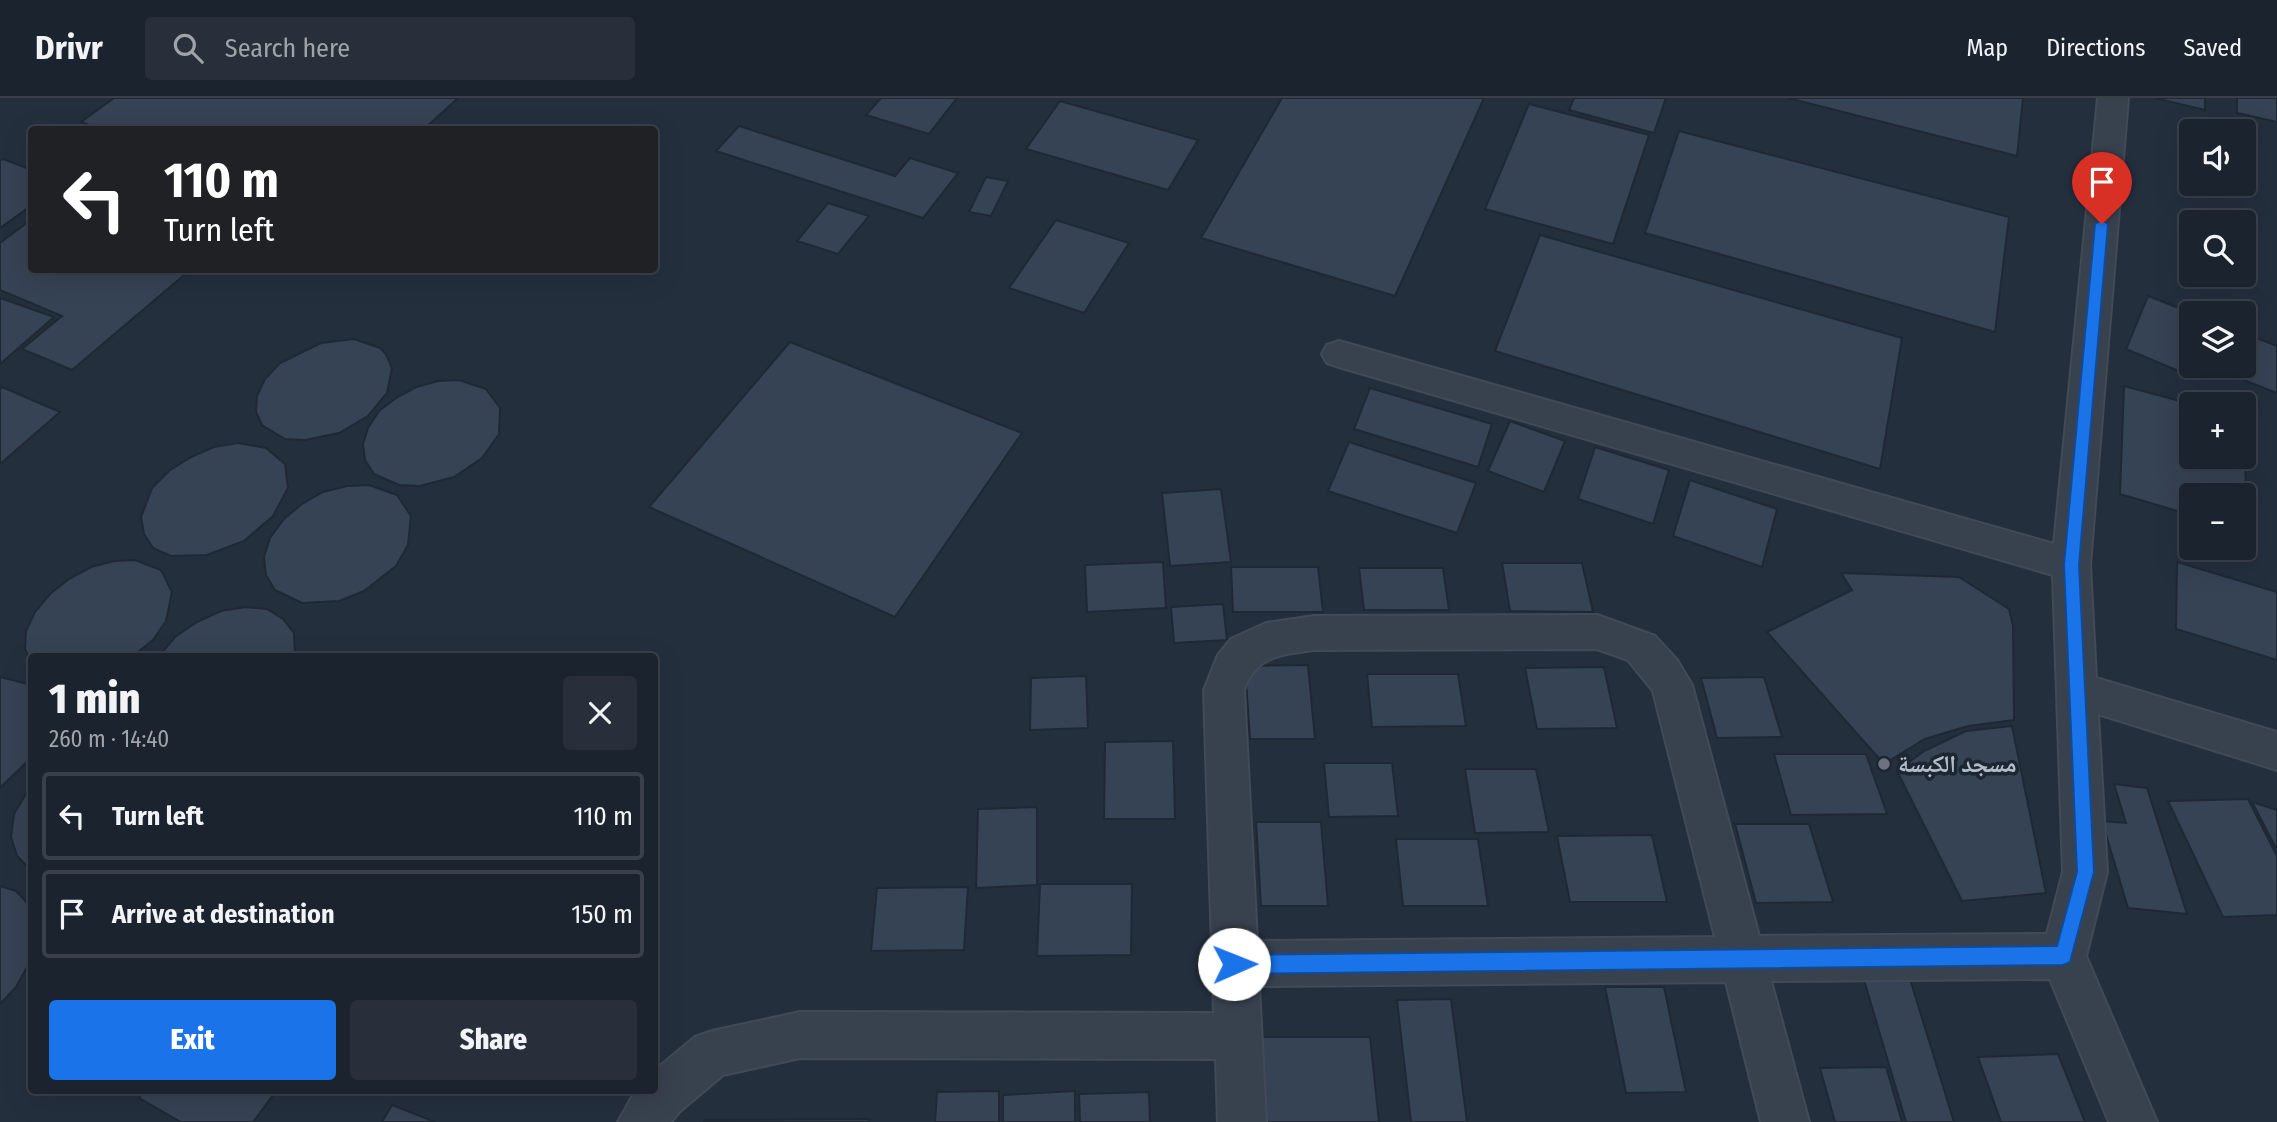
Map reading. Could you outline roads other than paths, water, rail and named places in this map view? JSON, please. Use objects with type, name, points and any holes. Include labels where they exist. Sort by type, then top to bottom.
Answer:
[{"type":"street","points":[[2113,98],[2071,565],[2085,872],[2063,956],[2133,1122]]},
{"type":"street","points":[[1339,354],[2071,565]]},
{"type":"street","points":[[1242,1122],[1224,690],[1232,667],[1245,651],[1266,640],[1314,633],[1597,632],[1635,642],[1654,657],[1672,685],[1740,957],[1785,1122]]},
{"type":"street","points":[[2078,690],[2277,751]]},
{"type":"street","points":[[1234,964],[1740,957],[2063,956]]},
{"type":"street","points":[[652,1102],[712,1054],[800,1035],[1237,1036]]},
{"type":"place","name":"مسجد الكبسة","points":[[1884,764]]}]
